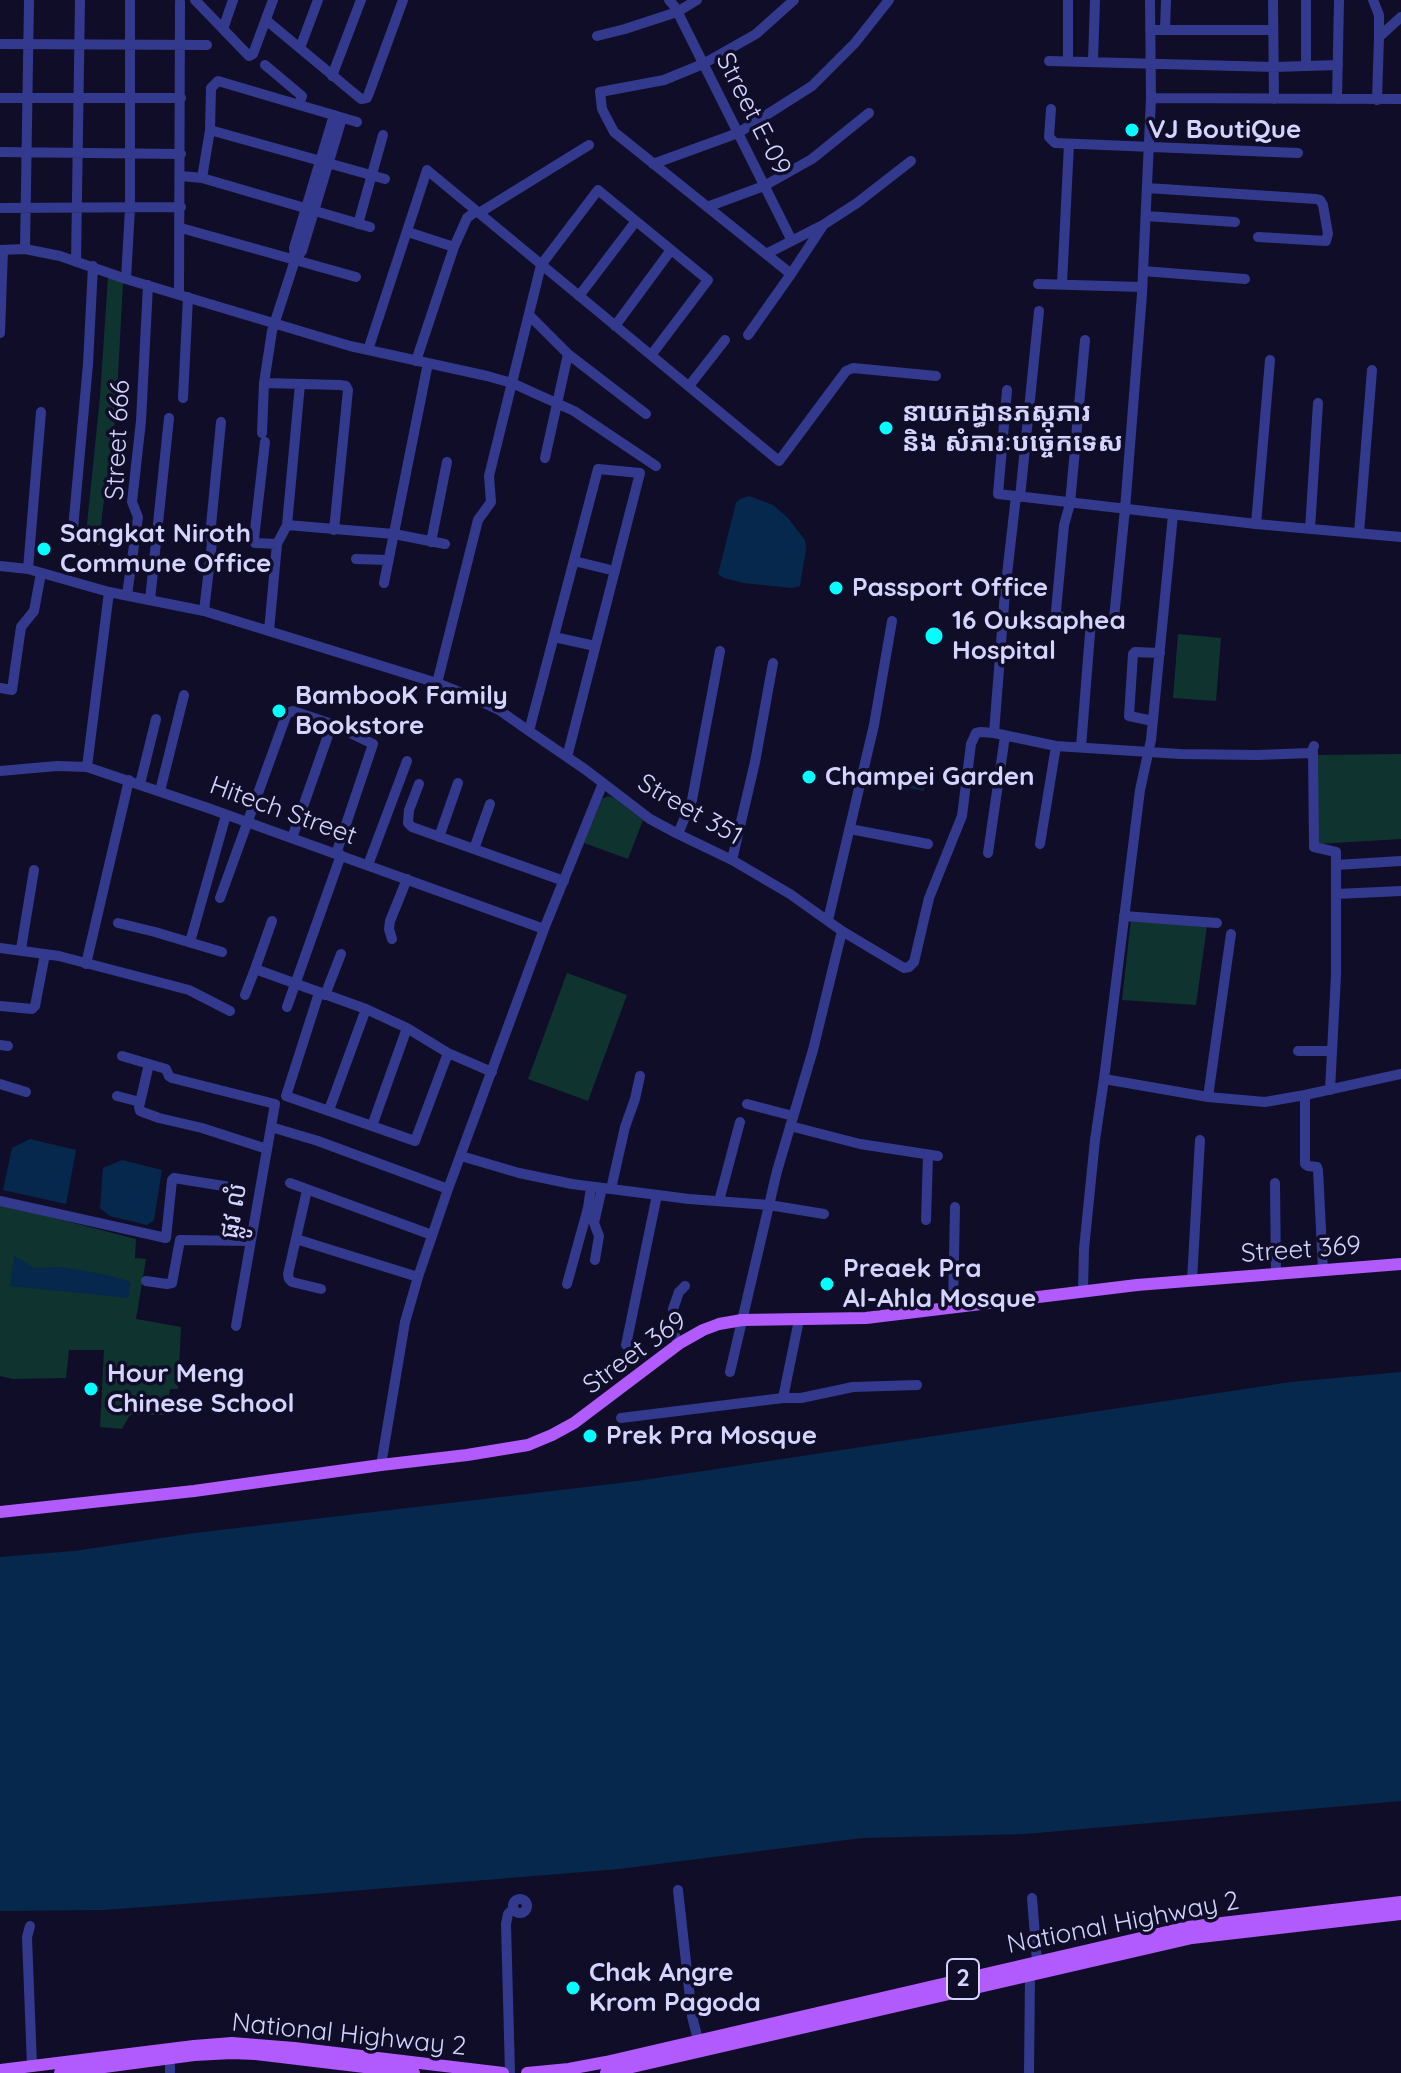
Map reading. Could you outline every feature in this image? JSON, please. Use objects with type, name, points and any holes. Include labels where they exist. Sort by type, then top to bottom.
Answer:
[{"type":"main road","name":"Street 369","points":[[0,1512],[194,1491],[528,1445],[552,1435],[595,1408],[680,1343],[719,1324],[742,1320],[866,1318],[1083,1291],[1401,1264]]},
{"type":"main road","name":"National Highway 2","points":[[606,2073],[1037,1961],[1188,1927],[1401,1902]]},
{"type":"main road","name":"National Highway 2","points":[[870,2006],[1030,1975],[1192,1938],[1401,1914]]},
{"type":"main road","name":"National Highway 2","points":[[527,2073],[583,2067],[698,2040],[788,2025]]},
{"type":"main road","name":"National Highway 2","points":[[60,2073],[161,2056],[205,2044],[259,2045],[503,2073]]},
{"type":"main road","name":"National Highway 2","points":[[0,2070],[161,2056],[256,2054],[414,2073]]},
{"type":"street","points":[[25,249],[29,0]]},
{"type":"street","points":[[76,262],[80,0]]},
{"type":"street","points":[[126,279],[130,208],[130,0]]},
{"type":"street","points":[[195,0],[249,56],[253,54],[273,0]]},
{"type":"street","points":[[223,29],[233,0]]},
{"type":"street","points":[[300,48],[318,0]]},
{"type":"street","points":[[332,76],[361,0]]},
{"type":"street","points":[[266,20],[361,99],[367,98],[402,0]]},
{"type":"street","points":[[597,36],[625,29],[674,5],[697,0]]},
{"type":"street","points":[[791,274],[614,132],[602,109],[600,92],[664,80],[703,64],[756,34],[794,0]]},
{"type":"street","points":[[653,164],[738,133],[812,86],[855,43],[889,0]]},
{"type":"street","points":[[1068,0],[1068,61]]},
{"type":"street","points":[[1093,61],[1095,0]]},
{"type":"street","points":[[1273,0],[1274,99]]},
{"type":"street","points":[[1306,0],[1306,65]]},
{"type":"street","points":[[1337,99],[1339,0]]},
{"type":"street","points":[[1373,0],[1379,15],[1377,100]]},
{"type":"street","points":[[180,2],[183,398]]},
{"type":"street","points":[[1085,340],[1070,504],[1064,525],[1056,611],[1063,618],[1110,622],[1114,618],[1125,509],[1142,287],[1151,98],[1150,2],[1166,2],[1165,30]]},
{"type":"street","name":"Street E-09","points":[[674,5],[792,241]]},
{"type":"street","points":[[1379,37],[1401,17]]},
{"type":"street","points":[[1150,30],[1273,30]]},
{"type":"street","points":[[0,44],[207,45]]},
{"type":"street","points":[[1049,61],[1274,67],[1338,65]]},
{"type":"street","points":[[265,65],[302,96],[299,105]]},
{"type":"street","points":[[202,178],[210,130],[211,88],[218,81],[357,122]]},
{"type":"street","points":[[0,98],[181,98]]},
{"type":"street","points":[[1151,98],[1401,99]]},
{"type":"street","points":[[1051,109],[1051,141],[1298,153]]},
{"type":"street","points":[[707,207],[764,186],[812,159],[869,113]]},
{"type":"street","points":[[277,544],[255,543],[254,539],[264,437],[264,383],[274,322],[295,260],[302,251],[310,210],[338,116]]},
{"type":"street","points":[[210,130],[385,179]]},
{"type":"street","points":[[358,224],[383,135]]},
{"type":"street","points":[[1062,284],[1069,144]]},
{"type":"street","points":[[416,361],[454,247],[467,218],[589,145]]},
{"type":"street","points":[[0,152],[181,154]]},
{"type":"street","points":[[766,254],[823,225],[911,161]]},
{"type":"street","points":[[368,350],[427,170],[779,461],[846,371],[853,368],[936,376]]},
{"type":"street","points":[[181,176],[202,178],[370,227]]},
{"type":"street","points":[[1147,188],[1316,199],[1323,205],[1328,234],[1326,241],[1258,237]]},
{"type":"street","points":[[437,683],[478,520],[491,502],[489,476],[541,265],[598,190],[708,280],[652,354]]},
{"type":"street","points":[[0,208],[181,207]]},
{"type":"street","points":[[1146,216],[1235,222]]},
{"type":"street","points":[[579,296],[636,221]]},
{"type":"street","points":[[748,335],[823,225]]},
{"type":"street","points":[[181,228],[356,277]]},
{"type":"street","points":[[408,232],[454,247]]},
{"type":"street","points":[[0,333],[2,250],[25,249],[60,256],[126,279],[368,350],[512,383],[574,411],[656,466]]},
{"type":"street","points":[[615,326],[671,250]]},
{"type":"street","points":[[73,529],[88,364],[93,266]]},
{"type":"street","points":[[1143,271],[1245,279]]},
{"type":"street","points":[[1038,284],[1142,287]]},
{"type":"street","name":"Street 666","points":[[127,595],[138,517],[132,502],[141,421],[148,285]]},
{"type":"street","points":[[988,853],[999,734],[1005,592],[1039,311]]},
{"type":"street","points":[[529,315],[568,354],[646,414]]},
{"type":"street","points":[[689,386],[725,340]]},
{"type":"street","points":[[545,458],[568,354]]},
{"type":"street","points":[[1256,524],[1270,360]]},
{"type":"street","points":[[384,583],[428,363]]},
{"type":"street","points":[[1359,533],[1372,370]]},
{"type":"street","points":[[264,383],[340,385],[348,390],[334,530]]},
{"type":"street","points":[[269,631],[277,544],[287,525],[300,384]]},
{"type":"street","points":[[1007,390],[998,494],[1256,524],[1401,537]]},
{"type":"street","points":[[1310,529],[1318,403]]},
{"type":"street","points":[[28,569],[41,412]]},
{"type":"street","points":[[150,600],[169,418]]},
{"type":"street","points":[[204,611],[221,422]]},
{"type":"street","points":[[431,542],[447,462]]},
{"type":"street","points":[[529,731],[598,469],[640,473],[567,757]]},
{"type":"street","points":[[1083,1291],[1088,1204],[1140,790],[1153,721],[1173,515]]},
{"type":"street","points":[[287,525],[394,534],[445,544]]},
{"type":"street","points":[[356,559],[388,560]]},
{"type":"street","points":[[574,561],[615,571]]},
{"type":"street","name":"Street 351","points":[[0,566],[28,569],[109,592],[204,611],[437,683],[499,710],[650,819],[732,860],[790,894],[842,931],[904,968],[912,965],[916,955],[929,898],[962,816],[973,737],[981,732],[999,734]]},
{"type":"street","points":[[0,688],[12,690],[21,627],[34,611],[41,573]]},
{"type":"street","points":[[87,767],[109,592]]},
{"type":"street","points":[[828,920],[874,725],[892,621]]},
{"type":"street","points":[[1081,747],[1091,621]]},
{"type":"street","points":[[554,637],[595,646]]},
{"type":"street","points":[[678,834],[692,800],[720,651]]},
{"type":"street","points":[[1153,721],[1129,716],[1133,654],[1160,653]]},
{"type":"street","points":[[732,860],[755,762],[773,663]]},
{"type":"street","points":[[160,791],[184,695]]},
{"type":"street","points":[[220,898],[288,713],[293,711],[332,724],[370,741],[373,747],[287,1007]]},
{"type":"street","points":[[140,784],[156,719]]},
{"type":"street","points":[[292,838],[332,724]]},
{"type":"street","points":[[999,734],[1056,746],[1148,752],[1257,755],[1313,748],[1314,847],[1336,851],[1336,975],[1330,1090]]},
{"type":"street","points":[[1040,844],[1056,746]]},
{"type":"street","points":[[368,865],[407,761]]},
{"type":"street","name":"Hitech Street","points":[[0,771],[87,767],[544,929]]},
{"type":"street","points":[[86,964],[129,780]]},
{"type":"street","points":[[439,837],[458,783]]},
{"type":"street","points":[[381,1465],[398,1361],[418,1277],[544,929],[603,783]]},
{"type":"street","points":[[419,784],[409,810],[408,823],[412,827],[564,881]]},
{"type":"street","points":[[474,849],[490,804]]},
{"type":"street","points":[[190,942],[226,815]]},
{"type":"street","points":[[850,829],[928,844]]},
{"type":"street","points":[[1336,865],[1401,861]]},
{"type":"street","points":[[21,949],[34,870]]},
{"type":"street","points":[[392,939],[390,921],[407,879]]},
{"type":"street","points":[[1336,894],[1401,891]]},
{"type":"street","points":[[1124,916],[1217,923]]},
{"type":"street","points":[[245,995],[272,921]]},
{"type":"street","points":[[118,923],[222,952]]},
{"type":"street","points":[[730,1372],[769,1205],[813,1050],[842,931]]},
{"type":"street","points":[[1208,1097],[1231,934]]},
{"type":"street","points":[[0,948],[45,954],[189,990],[230,1011]]},
{"type":"street","points":[[0,1006],[32,1009],[35,1006],[45,954]]},
{"type":"street","points":[[341,954],[322,994],[286,1096],[415,1141],[448,1053]]},
{"type":"street","points":[[255,969],[366,1009],[407,1028],[448,1053],[492,1072]]},
{"type":"street","points":[[329,1110],[366,1009]]},
{"type":"street","points":[[372,1126],[407,1028]]},
{"type":"street","points":[[1298,1051],[1332,1051]]},
{"type":"street","points":[[122,1056],[149,1064],[140,1111],[267,1149]]},
{"type":"street","name":"ផ្លូវ លំ","points":[[149,1064],[166,1069],[172,1078],[275,1104],[236,1326]]},
{"type":"street","points":[[1104,1079],[1208,1097],[1265,1102],[1401,1074]]},
{"type":"street","points":[[595,1260],[599,1236],[594,1223],[601,1188],[625,1127],[640,1076]]},
{"type":"street","points":[[0,1084],[26,1092]]},
{"type":"street","points":[[1305,1095],[1305,1164],[1318,1170],[1323,1270]]},
{"type":"street","points":[[117,1096],[140,1102]]},
{"type":"street","points":[[747,1104],[860,1144],[933,1156],[926,1220]]},
{"type":"street","points":[[719,1201],[740,1122]]},
{"type":"street","points":[[271,1127],[448,1189]]},
{"type":"street","points":[[1192,1280],[1200,1140]]},
{"type":"street","points":[[461,1156],[519,1173],[601,1188],[769,1205],[824,1214]]},
{"type":"street","points":[[166,1238],[174,1178],[230,1187]]},
{"type":"street","points":[[290,1183],[432,1235]]},
{"type":"street","points":[[1275,1183],[1276,1274]]},
{"type":"street","points":[[567,1284],[588,1208],[601,1188]]},
{"type":"street","points":[[307,1190],[288,1274],[292,1282],[321,1289]]},
{"type":"street","points":[[626,1345],[657,1195]]},
{"type":"street","points":[[0,1201],[166,1238],[251,1241]]},
{"type":"street","points":[[953,1307],[955,1207]]},
{"type":"street","points":[[296,1239],[418,1277]]},
{"type":"street","points":[[146,1281],[172,1283],[180,1240]]},
{"type":"street","points":[[680,1343],[673,1331],[673,1309],[679,1292],[685,1286]]},
{"type":"street","points":[[783,1398],[799,1320]]},
{"type":"street","points":[[621,1418],[801,1398],[853,1387],[917,1385]]},
{"type":"street","points":[[678,1890],[692,2016],[698,2040]]},
{"type":"street","points":[[1032,1898],[1037,1961]]},
{"type":"street","points":[[510,2073],[506,1924],[508,1914],[513,1909]]},
{"type":"street","points":[[30,1926],[27,1937],[32,2066]]},
{"type":"street","points":[[1029,2073],[1030,1975]]},
{"type":"street","points":[[161,2056],[170,2073]]},
{"type":"green space","points":[[108,277],[123,283],[116,413],[100,545],[85,544]]},
{"type":"green space","points":[[1178,634],[1221,638],[1216,701],[1173,698]]},
{"type":"green space","points":[[1401,754],[1401,839],[1318,844],[1318,755]]},
{"type":"green space","points":[[608,796],[643,820],[628,859],[584,843],[602,799]]},
{"type":"green space","points":[[1131,919],[1207,926],[1196,1005],[1122,1000]]},
{"type":"green space","points":[[567,973],[627,995],[588,1101],[528,1079]]},
{"type":"green space","points":[[0,1204],[136,1239],[135,1258],[146,1259],[136,1319],[181,1327],[178,1389],[170,1389],[166,1415],[130,1415],[122,1429],[100,1427],[104,1350],[69,1350],[66,1378],[13,1379],[0,1376]]},
{"type":"water","points":[[749,496],[773,505],[805,540],[800,586],[792,588],[744,583],[718,574],[736,503]]},
{"type":"water","points":[[892,771],[927,778],[924,791],[890,784]]},
{"type":"water","points":[[30,1139],[76,1150],[66,1204],[3,1190],[12,1148]]},
{"type":"water","points":[[122,1160],[162,1170],[154,1220],[147,1225],[110,1216],[100,1208],[103,1168]]},
{"type":"water","points":[[14,1256],[35,1268],[62,1267],[131,1282],[128,1298],[10,1286]]},
{"type":"water","points":[[1401,1372],[1401,1801],[1025,1834],[862,1838],[619,1869],[314,1894],[104,1910],[0,1911],[0,1557],[74,1551],[195,1533],[637,1481],[1291,1382]]},
{"type":"place","name":"VJ BoutiQue","points":[[1132,130]]},
{"type":"place","name":"នាយកដ្ធានភស្កុភារ និង សំភារៈបច្ចេកទេស","points":[[886,428]]},
{"type":"place","name":"Sangkat Niroth Commune Office","points":[[44,549]]},
{"type":"place","name":"Passport Office","points":[[836,588]]},
{"type":"place","name":"16 Ouksaphea Hospital","points":[[934,636]]},
{"type":"place","name":"BambooK Family Bookstore","points":[[279,711]]},
{"type":"place","name":"Champei Garden","points":[[809,777]]},
{"type":"place","name":"Preaek Pra Al-Ahla Mosque","points":[[827,1284]]},
{"type":"place","name":"Hour Meng Chinese School","points":[[91,1389]]},
{"type":"place","name":"Prek Pra Mosque","points":[[590,1436]]},
{"type":"place","name":"Chak Angre Krom Pagoda","points":[[573,1988]]}]
